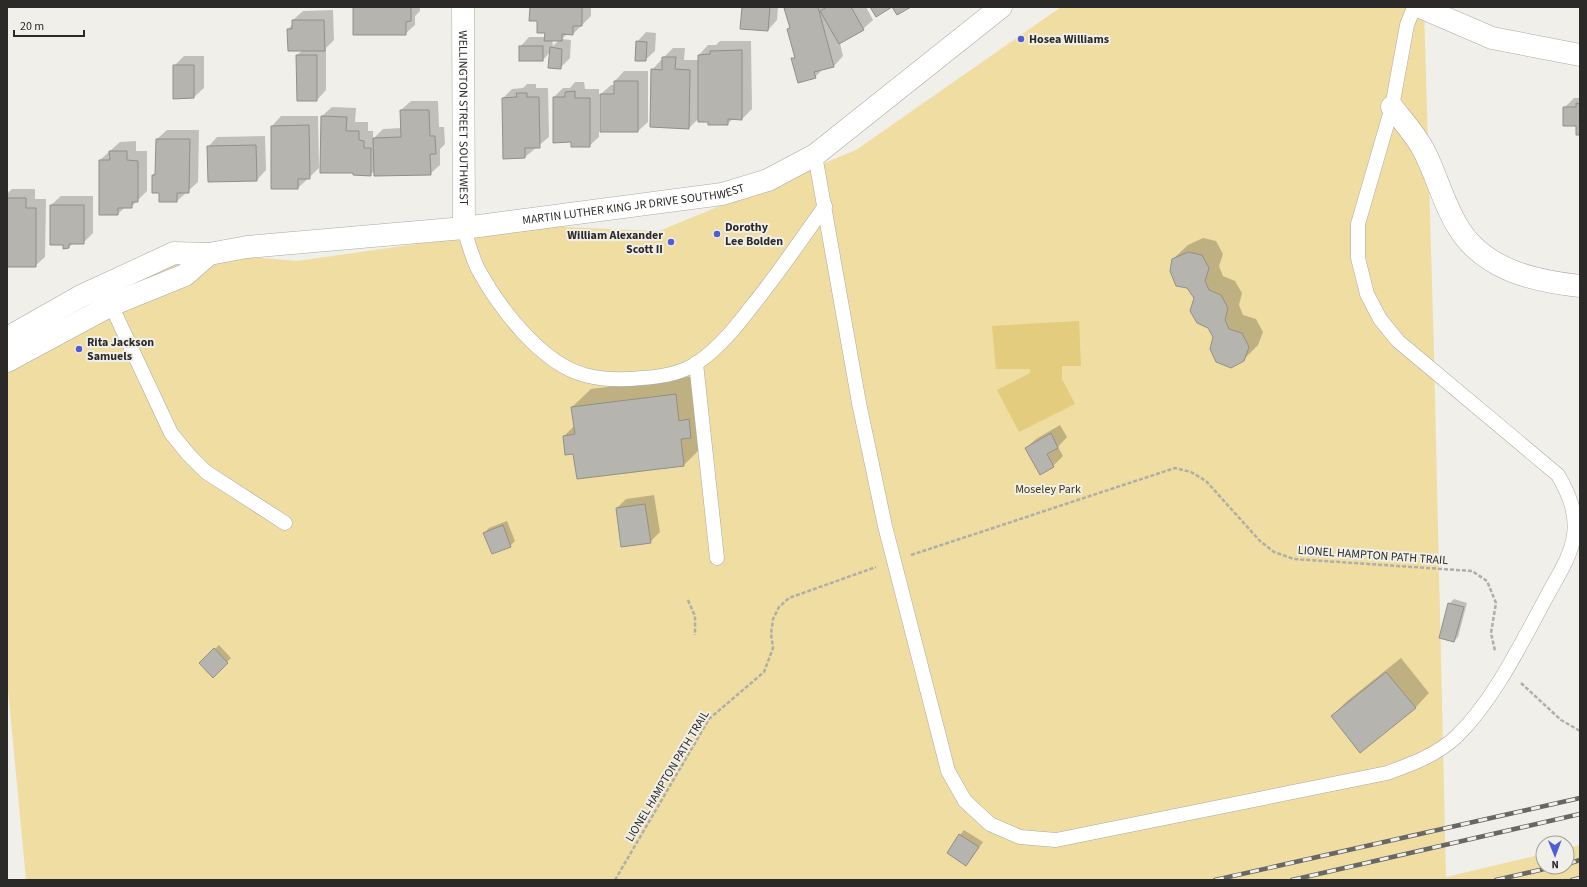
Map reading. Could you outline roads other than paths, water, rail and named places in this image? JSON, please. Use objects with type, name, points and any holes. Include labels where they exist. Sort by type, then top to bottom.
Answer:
[{"type":"main road","name":"WELLINGTON STREET SOUTHWEST","points":[[464,7],[464,228]]},
{"type":"main road","name":"MARTIN LUTHER KING JR DRIVE SOUTHWEST","points":[[7,338],[81,296],[174,253],[209,254],[247,246],[464,228],[722,194],[768,180],[815,155],[1001,7]]},
{"type":"main road","points":[[1420,7],[1492,38],[1580,55]]},
{"type":"main road","points":[[1392,107],[1423,148],[1458,227],[1479,252],[1508,270],[1545,282],[1580,286]]},
{"type":"main road","name":"MARTIN LUTHER KING JR DRIVE SOUTHWEST","points":[[7,361],[111,305],[185,275],[209,254]]},
{"type":"lane","points":[[815,155],[859,403],[886,526],[948,771],[965,801],[990,824],[1020,837],[1056,840],[1387,773],[1426,758],[1456,737],[1478,712],[1518,651],[1568,557],[1574,536],[1574,514],[1569,494],[1558,475],[1398,341],[1380,319],[1367,294],[1358,258],[1358,224],[1392,107],[1407,25],[1414,7]]},
{"type":"lane","points":[[464,228],[470,251],[479,271],[505,309],[530,339],[560,364],[585,375],[626,380],[663,376],[696,363],[729,335],[774,279],[825,206]]},
{"type":"lane","points":[[111,305],[171,434],[206,472],[285,523]]},
{"type":"lane","points":[[696,363],[717,558]]},
{"type":"railway","points":[[1215,880],[1580,798]]},
{"type":"railway","points":[[1292,880],[1580,814]]},
{"type":"railway","points":[[1575,862],[1580,860]]},
{"type":"railway","points":[[1496,880],[1535,871]]},
{"type":"railway","points":[[1572,880],[1580,878]]},
{"type":"place","name":"Hosea Williams","points":[[1021,39]]},
{"type":"place","name":"Dorothy Lee Bolden","points":[[717,234]]},
{"type":"place","name":"William Alexander Scott II","points":[[671,242]]},
{"type":"place","name":"Rita Jackson Samuels","points":[[79,349]]},
{"type":"park label","name":"Moseley Park","points":[[1048,489]]}]
